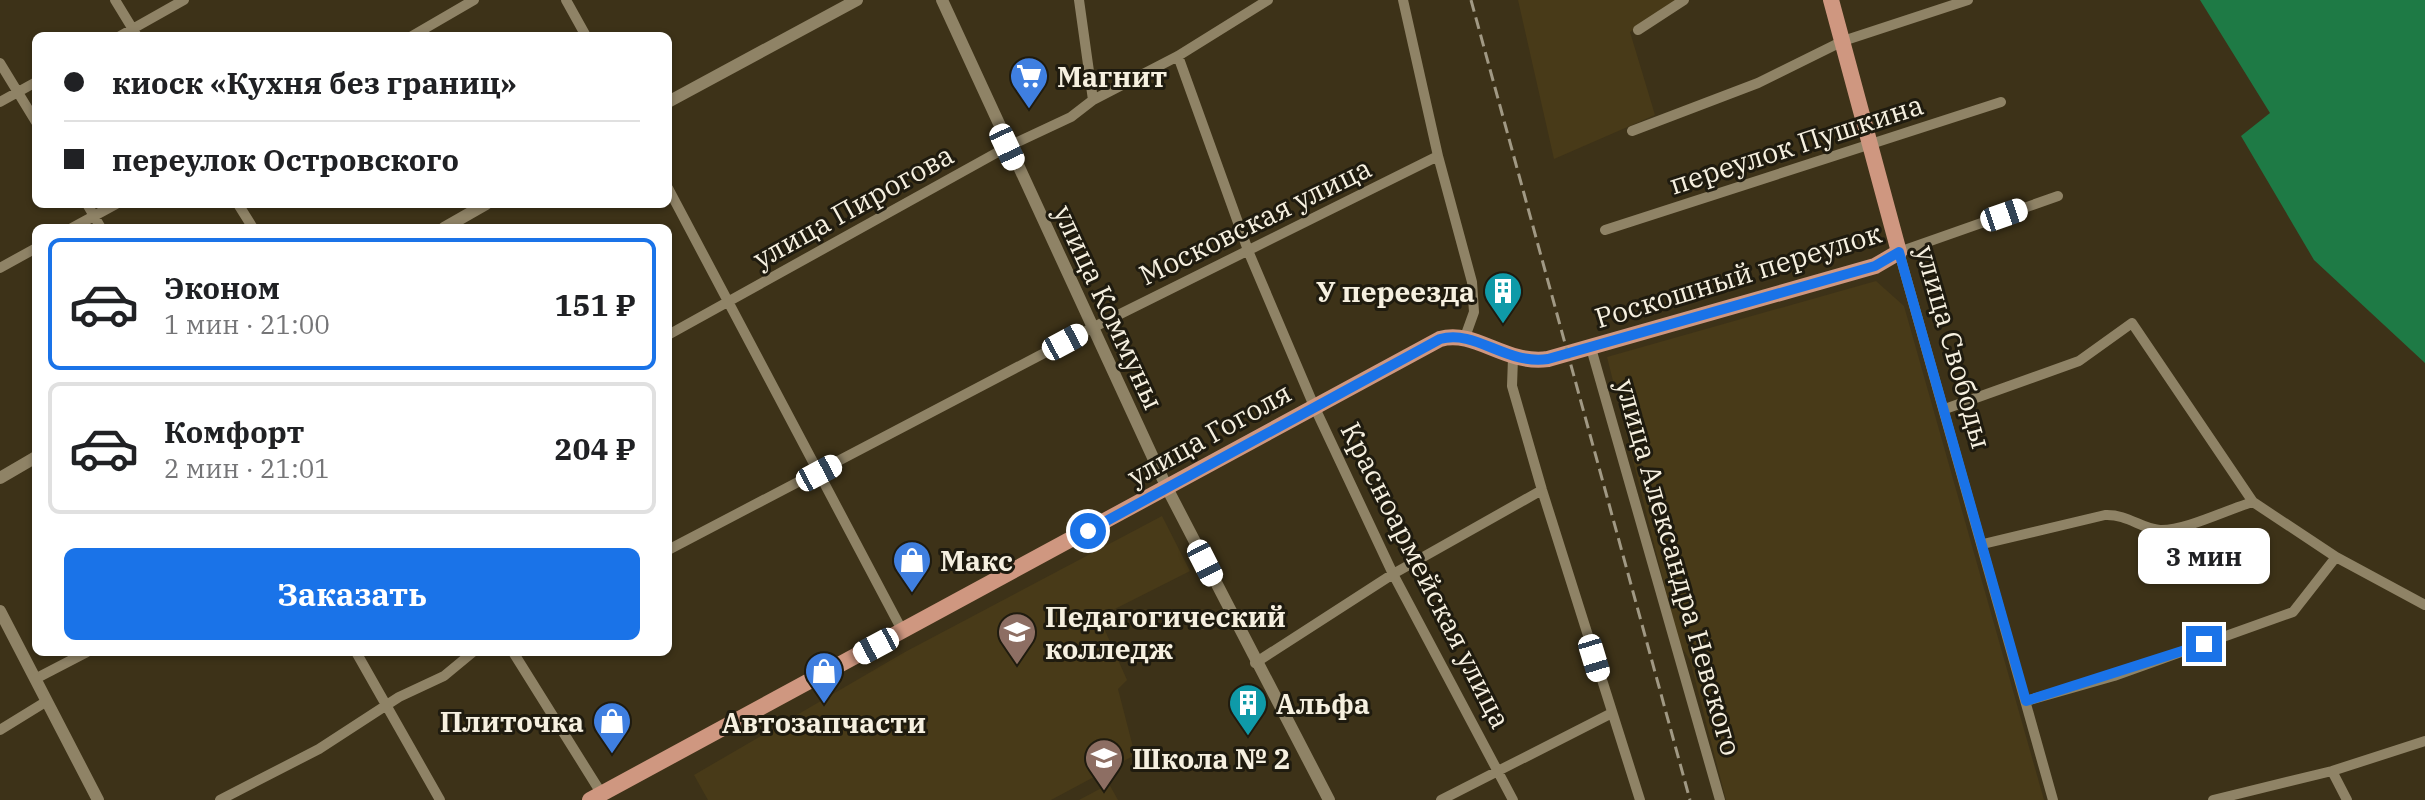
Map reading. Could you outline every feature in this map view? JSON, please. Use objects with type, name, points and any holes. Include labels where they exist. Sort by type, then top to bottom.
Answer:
[{"type":"main road","name":"улица Свободы","points":[[1831,0],[1899,252]]},
{"type":"main road","name":"Роскошный переулок","points":[[1513,358],[1536,361],[1591,348],[1875,266],[1899,252]]},
{"type":"main road","points":[[1465,337],[1513,358]]},
{"type":"main road","name":"улица Гоголя","points":[[599,798],[1314,406],[1440,339],[1465,337]]},
{"type":"street","points":[[115,0],[134,32]]},
{"type":"street","points":[[136,32],[184,0]]},
{"type":"street","points":[[419,32],[474,0]]},
{"type":"street","points":[[566,0],[584,32]]},
{"type":"street","points":[[672,100],[857,0]]},
{"type":"street","name":"улица Коммуны","points":[[942,0],[1007,147],[1167,488],[1255,663],[1329,800]]},
{"type":"street","points":[[1079,0],[1093,100]]},
{"type":"street","name":"улица Пирогова","points":[[672,333],[1007,147],[1071,117],[1093,100],[1178,56],[1268,0]]},
{"type":"street","points":[[1403,0],[1438,156],[1473,290],[1474,312],[1465,337]]},
{"type":"street","points":[[1638,30],[1684,0]]},
{"type":"street","points":[[1632,131],[1758,83],[1843,41],[1968,0]]},
{"type":"street","name":"Красноармейская улица","points":[[1178,56],[1249,253],[1314,406],[1393,574],[1513,800]]},
{"type":"street","points":[[0,63],[32,115]]},
{"type":"street","points":[[0,102],[32,84]]},
{"type":"street","name":"переулок Пушкина","points":[[1605,230],[1871,147],[2001,102]]},
{"type":"street","name":"Московская улица","points":[[672,548],[1092,328],[1249,253],[1438,156]]},
{"type":"street","points":[[672,195],[903,632]]},
{"type":"street","name":"Роскошный переулок","points":[[1899,252],[2058,196]]},
{"type":"street","points":[[89,208],[99,224]]},
{"type":"street","points":[[79,224],[109,208]]},
{"type":"street","points":[[451,224],[479,208]]},
{"type":"street","points":[[0,268],[32,250]]},
{"type":"street","name":"улица Свободы","points":[[1899,252],[2053,800]]},
{"type":"street","points":[[1945,409],[2079,361],[2132,323],[2253,502],[2336,557],[2425,605]]},
{"type":"street","name":"улица Александра Невского","points":[[1591,348],[1720,800]]},
{"type":"street","points":[[1513,358],[1512,386],[1640,800]]},
{"type":"street","points":[[0,478],[32,459]]},
{"type":"street","points":[[1255,663],[1393,574],[1542,490]]},
{"type":"street","points":[[1983,544],[2105,515],[2119,514],[2149,527],[2168,529],[2253,502]]},
{"type":"street","points":[[2026,701],[2114,676],[2293,612],[2336,557]]},
{"type":"street","points":[[0,611],[98,800]]},
{"type":"street","points":[[35,679],[79,656]]},
{"type":"street","points":[[358,656],[440,800]]},
{"type":"street","points":[[220,800],[319,749],[369,719],[386,704],[444,676],[468,656]]},
{"type":"street","points":[[515,656],[599,798]]},
{"type":"street","points":[[0,730],[47,701]]},
{"type":"street","points":[[1441,800],[1612,713]]},
{"type":"street","points":[[2213,800],[2332,771],[2425,741]]},
{"type":"street","points":[[2332,771],[2347,800]]},
{"type":"shaded area","points":[[1518,0],[1680,0],[1630,32],[1655,115],[1554,159]]},
{"type":"shaded area","points":[[1876,281],[1904,306],[2044,800],[1726,800],[1690,660],[1679,643],[1607,357]]},
{"type":"shaded area","name":"Педагогический колледж","points":[[1162,516],[1190,571],[1099,617],[1127,680],[1118,689],[1135,755],[1051,800],[708,800],[694,775],[905,652]]},
{"type":"shaded area","name":"Школа № 2","points":[[1109,784],[1118,800],[1079,800]]},
{"type":"green space","points":[[2200,0],[2425,0],[2425,363],[2314,260],[2241,136],[2270,113]]},
{"type":"railway","points":[[1471,0],[1690,800]]},
{"type":"place","name":"Магнит","points":[[1029,110]]},
{"type":"place","name":"У переезда","points":[[1503,325]]},
{"type":"place","name":"Макс","points":[[912,594]]},
{"type":"place","name":"Педагогический колледж","points":[[1017,666]]},
{"type":"place","name":"Автозапчасти","points":[[824,705]]},
{"type":"place","name":"Альфа","points":[[1248,737]]},
{"type":"place","name":"Плиточка","points":[[612,755]]},
{"type":"place","name":"Школа № 2","points":[[1104,792]]},
{"type":"route","points":[[1088,531],[1440,339],[1465,337],[1513,358],[1525,361],[1548,359],[1875,266],[1899,252],[2026,701],[2114,676],[2204,644]]}]
